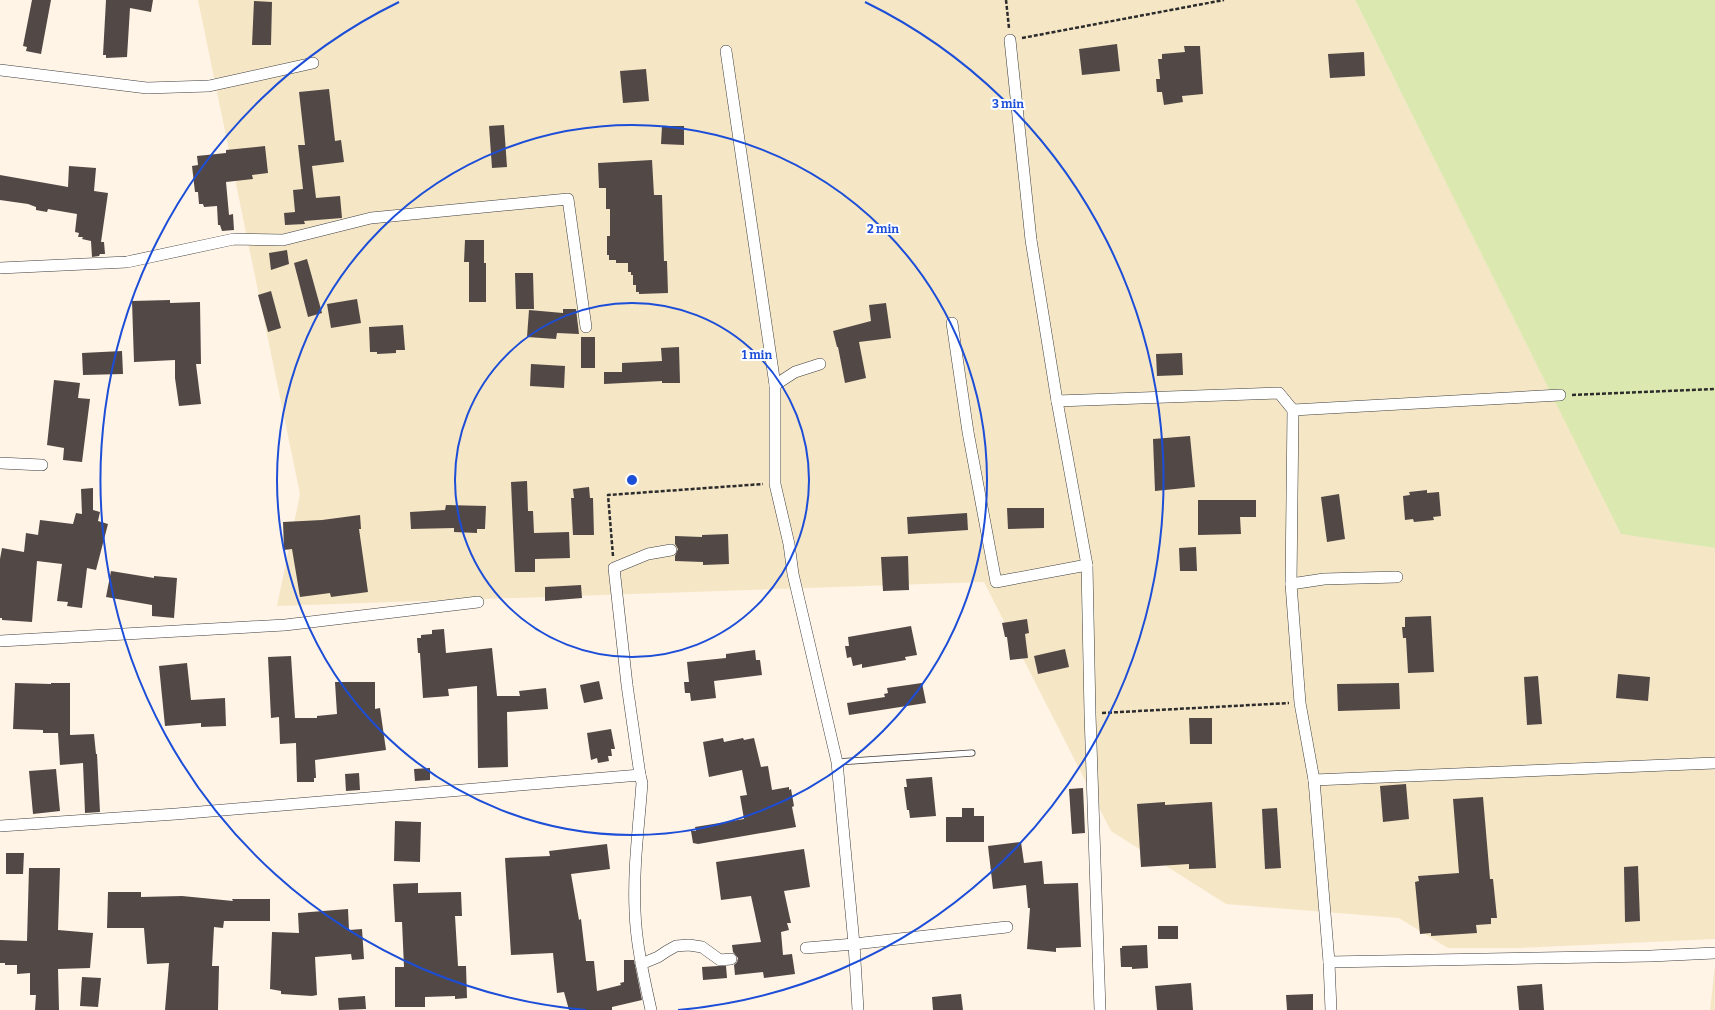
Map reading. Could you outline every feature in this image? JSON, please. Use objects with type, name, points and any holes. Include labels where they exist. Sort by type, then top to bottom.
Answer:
[{"type":"street","points":[[1010,40],[1031,240],[1057,401],[1087,565],[1090,714],[1100,1010]]},
{"type":"street","points":[[726,51],[775,385],[775,484],[789,544],[793,574],[837,762],[854,944],[858,1010]]},
{"type":"street","points":[[0,70],[147,88],[209,86],[313,63]]},
{"type":"street","points":[[0,268],[127,262],[234,239],[283,240],[371,218],[568,199],[586,327]]},
{"type":"street","points":[[952,322],[968,432],[996,582],[1087,565]]},
{"type":"street","points":[[775,385],[795,372],[820,364]]},
{"type":"street","points":[[1057,401],[1279,393],[1293,410],[1291,584],[1300,703],[1314,780],[1329,962],[1331,1010]]},
{"type":"street","points":[[1293,410],[1560,395]]},
{"type":"street","points":[[0,463],[42,465]]},
{"type":"street","points":[[651,1010],[641,964],[635,911],[637,844],[642,783],[627,685],[614,568],[648,554],[671,550]]},
{"type":"street","points":[[1291,584],[1324,579],[1398,577]]},
{"type":"street","points":[[0,641],[285,625],[478,602]]},
{"type":"street","points":[[1314,780],[1715,763]]},
{"type":"street","points":[[0,826],[176,814],[640,775]]},
{"type":"street","points":[[806,948],[1006,927]]},
{"type":"street","points":[[641,964],[658,957],[676,946],[689,945],[702,947],[720,960],[731,959]]},
{"type":"street","points":[[1329,962],[1651,956],[1715,953]]},
{"type":"lane","points":[[837,762],[972,753]]},
{"type":"path","points":[[1006,0],[1010,40],[1224,0]]},
{"type":"path","points":[[1560,395],[1715,389]]},
{"type":"path","points":[[614,568],[608,495],[775,484]]},
{"type":"path","points":[[1090,714],[1300,703]]},
{"type":"shaded area","points":[[198,0],[1355,0],[1621,533],[1715,548],[1715,939],[1520,948],[1448,948],[1399,918],[1226,904],[1111,831],[984,582],[277,606],[300,494]]},
{"type":"shaded area","points":[[1715,965],[1715,1010],[1710,1010]]},
{"type":"green space","points":[[1355,0],[1715,0],[1715,548],[1621,534]]},
{"type":"building","points":[[32,0],[51,0],[41,54],[26,51],[27,47],[23,46]]},
{"type":"building","points":[[106,0],[153,0],[151,12],[130,8],[127,57],[106,58],[106,55],[103,55]]},
{"type":"building","points":[[254,1],[272,2],[271,45],[252,45]]},
{"type":"building","points":[[1117,44],[1120,71],[1082,75],[1079,49]]},
{"type":"building","points":[[1184,46],[1200,46],[1203,94],[1182,96],[1183,102],[1164,105],[1162,92],[1157,92],[1156,79],[1160,79],[1158,59],[1162,59],[1162,54],[1185,52]]},
{"type":"building","points":[[1364,52],[1365,76],[1330,78],[1328,54]]},
{"type":"building","points":[[646,69],[649,101],[623,103],[620,71]]},
{"type":"building","points":[[329,89],[335,141],[341,140],[344,162],[312,166],[316,198],[340,196],[342,218],[304,221],[305,224],[285,225],[284,213],[295,212],[293,190],[303,189],[298,145],[305,145],[299,92]]},
{"type":"building","points":[[504,125],[507,167],[492,168],[489,126]]},
{"type":"building","points":[[662,126],[684,126],[684,145],[661,144]]},
{"type":"building","points":[[265,146],[268,173],[252,175],[253,179],[226,182],[229,215],[233,214],[234,230],[222,231],[220,225],[218,225],[217,206],[204,207],[203,204],[199,204],[198,192],[195,192],[192,166],[198,165],[197,156],[226,153],[226,150]]},
{"type":"building","points":[[652,160],[654,195],[662,195],[664,261],[667,261],[668,293],[639,294],[639,292],[636,292],[636,285],[633,285],[633,275],[631,275],[631,272],[628,272],[628,263],[616,263],[616,260],[609,260],[609,255],[607,255],[607,236],[610,236],[610,209],[606,209],[606,188],[599,188],[598,163]]},
{"type":"building","points":[[69,166],[96,168],[94,191],[108,193],[101,242],[104,242],[105,254],[92,257],[91,241],[82,239],[83,237],[78,237],[79,233],[75,232],[77,214],[48,209],[47,212],[36,210],[36,207],[28,204],[0,200],[0,175],[68,187]]},
{"type":"building","points":[[465,240],[484,240],[484,263],[486,263],[486,302],[469,302],[469,262],[464,262]]},
{"type":"building","points":[[287,250],[289,264],[271,270],[269,253]]},
{"type":"building","points":[[307,259],[322,313],[308,317],[294,263]]},
{"type":"building","points":[[515,273],[533,273],[534,309],[516,309]]},
{"type":"building","points":[[271,291],[281,328],[268,332],[258,295]]},
{"type":"building","points":[[357,299],[361,323],[331,328],[327,304]]},
{"type":"building","points":[[170,300],[170,303],[200,302],[201,364],[196,364],[201,404],[179,406],[175,378],[175,360],[134,362],[132,301]]},
{"type":"building","points":[[886,303],[891,338],[859,342],[866,378],[845,383],[838,347],[833,331],[871,321],[869,305]]},
{"type":"building","points":[[563,309],[576,309],[579,334],[557,333],[556,339],[527,337],[529,310],[563,313]]},
{"type":"building","points":[[403,325],[405,350],[396,350],[396,353],[377,354],[377,352],[370,352],[369,327]]},
{"type":"building","points":[[581,337],[595,337],[595,368],[581,368]]},
{"type":"building","points":[[679,347],[680,383],[662,383],[662,381],[604,384],[604,372],[622,372],[622,363],[662,361],[661,348]]},
{"type":"building","points":[[122,351],[123,374],[83,375],[82,353]]},
{"type":"building","points":[[1182,353],[1183,375],[1157,376],[1156,354]]},
{"type":"building","points":[[531,364],[565,366],[564,388],[530,386]]},
{"type":"building","points":[[54,380],[80,383],[78,398],[90,399],[82,462],[63,460],[64,448],[47,445]]},
{"type":"building","points":[[1190,436],[1195,487],[1155,491],[1153,439]]},
{"type":"building","points":[[527,481],[528,511],[533,511],[534,533],[569,532],[570,558],[535,559],[535,572],[515,572],[511,482]]},
{"type":"building","points":[[589,487],[590,498],[593,498],[594,535],[573,535],[571,498],[574,498],[573,489]]},
{"type":"building","points":[[93,488],[93,510],[100,512],[98,521],[108,524],[96,570],[87,568],[82,608],[67,606],[68,602],[57,601],[62,564],[37,561],[32,622],[2,620],[2,618],[0,618],[0,559],[2,548],[24,552],[26,533],[38,535],[40,520],[73,524],[76,513],[82,514],[81,489]]},
{"type":"building","points":[[1427,490],[1427,493],[1439,492],[1441,516],[1433,517],[1434,520],[1414,522],[1413,519],[1405,520],[1403,496],[1410,495],[1409,492]]},
{"type":"building","points":[[1339,494],[1345,539],[1327,542],[1321,497]]},
{"type":"building","points":[[1198,500],[1256,500],[1256,517],[1240,517],[1241,534],[1198,535]]},
{"type":"building","points":[[446,505],[486,506],[485,529],[477,529],[477,533],[454,532],[454,528],[411,529],[410,512],[445,510]]},
{"type":"building","points":[[1007,508],[1044,508],[1044,528],[1008,529]]},
{"type":"building","points":[[967,513],[968,530],[908,534],[907,517]]},
{"type":"building","points":[[360,515],[361,529],[359,529],[368,592],[331,597],[330,593],[300,597],[292,549],[284,550],[283,522],[322,520]]},
{"type":"building","points":[[728,534],[729,564],[703,565],[703,562],[675,561],[675,556],[678,549],[675,544],[675,536],[702,537],[702,535]]},
{"type":"building","points":[[1196,547],[1197,571],[1180,571],[1179,548]]},
{"type":"building","points":[[908,556],[909,590],[883,591],[881,557]]},
{"type":"building","points":[[111,571],[154,578],[154,576],[177,578],[174,618],[152,616],[152,605],[106,597]]},
{"type":"building","points":[[581,585],[582,598],[545,601],[545,587]]},
{"type":"building","points":[[1431,616],[1434,672],[1408,673],[1406,638],[1403,638],[1402,627],[1405,627],[1405,617]]},
{"type":"building","points":[[1027,619],[1029,633],[1025,634],[1028,658],[1010,660],[1007,637],[1005,637],[1002,623]]},
{"type":"building","points":[[911,626],[917,655],[905,657],[906,660],[862,668],[862,664],[853,666],[851,657],[847,658],[845,646],[849,646],[848,637]]},
{"type":"building","points":[[444,629],[446,653],[492,648],[497,696],[520,696],[519,691],[546,688],[548,709],[507,712],[508,767],[478,768],[477,686],[448,689],[449,696],[423,698],[420,653],[418,653],[417,638],[421,638],[421,635],[432,634],[432,630]]},
{"type":"building","points":[[1065,649],[1069,667],[1038,674],[1034,656]]},
{"type":"building","points":[[755,650],[756,660],[760,660],[762,675],[714,681],[716,698],[691,701],[690,693],[685,693],[684,682],[689,682],[687,662],[726,658],[726,654]]},
{"type":"building","points":[[291,656],[295,718],[317,718],[317,716],[337,714],[335,682],[375,682],[375,709],[380,708],[386,750],[315,760],[316,778],[314,778],[314,782],[297,782],[296,743],[280,744],[279,717],[271,718],[268,657]]},
{"type":"building","points":[[187,663],[191,700],[225,698],[226,726],[201,727],[201,723],[165,726],[159,666]]},
{"type":"building","points":[[1618,674],[1650,677],[1648,701],[1616,698]]},
{"type":"building","points":[[1538,676],[1542,724],[1527,725],[1524,677]]},
{"type":"building","points":[[599,681],[603,699],[584,703],[580,685]]},
{"type":"building","points":[[15,683],[70,683],[70,735],[94,734],[97,754],[100,812],[85,813],[83,763],[60,765],[58,733],[43,733],[43,730],[13,729]]},
{"type":"building","points":[[922,683],[926,703],[849,715],[847,703],[885,697],[884,694],[888,693],[887,688]]},
{"type":"building","points":[[1399,683],[1400,709],[1338,711],[1337,684]]},
{"type":"building","points":[[1189,718],[1212,718],[1212,744],[1190,744]]},
{"type":"building","points":[[611,729],[615,749],[611,749],[612,756],[608,756],[609,761],[598,763],[597,758],[591,760],[587,733]]},
{"type":"building","points":[[723,738],[724,742],[743,738],[744,740],[754,738],[761,767],[768,766],[772,790],[789,787],[789,790],[791,789],[794,806],[792,807],[796,827],[698,844],[693,843],[691,831],[696,831],[695,827],[744,819],[740,796],[747,795],[742,770],[709,777],[703,742]]},
{"type":"building","points":[[430,768],[430,780],[415,781],[414,769]]},
{"type":"building","points":[[56,769],[60,811],[33,814],[29,771]]},
{"type":"building","points":[[359,773],[360,790],[346,791],[345,774]]},
{"type":"building","points":[[932,777],[936,816],[910,818],[909,810],[907,810],[904,787],[907,787],[906,779]]},
{"type":"building","points":[[1406,784],[1409,819],[1383,822],[1380,786]]},
{"type":"building","points":[[1083,788],[1085,833],[1072,834],[1069,789]]},
{"type":"building","points":[[1483,797],[1490,879],[1493,879],[1497,918],[1491,918],[1491,924],[1476,925],[1477,933],[1431,936],[1431,933],[1420,934],[1415,882],[1419,881],[1418,876],[1459,873],[1453,799]]},
{"type":"building","points":[[1165,802],[1165,805],[1212,802],[1216,868],[1189,869],[1189,864],[1141,867],[1137,804]]},
{"type":"building","points":[[962,808],[974,808],[974,816],[984,816],[984,842],[946,842],[946,817],[962,817]]},
{"type":"building","points":[[1277,808],[1281,868],[1265,869],[1262,809]]},
{"type":"building","points":[[395,821],[421,822],[420,862],[394,861]]},
{"type":"building","points":[[1021,842],[1024,863],[1042,861],[1044,884],[1078,883],[1081,947],[1056,948],[1056,952],[1027,949],[1030,908],[1028,908],[1026,885],[993,889],[988,846]]},
{"type":"building","points":[[607,844],[610,869],[571,874],[579,920],[581,919],[586,961],[594,961],[597,991],[621,985],[620,983],[624,982],[624,960],[634,960],[642,1000],[612,1007],[612,1010],[569,1010],[564,992],[557,993],[553,953],[511,955],[505,858],[550,856],[549,851]]},
{"type":"building","points":[[804,849],[810,887],[784,891],[791,923],[787,923],[789,930],[781,932],[783,955],[792,954],[795,974],[764,978],[763,972],[735,975],[734,965],[738,958],[733,952],[732,945],[761,942],[751,896],[721,900],[716,862]]},
{"type":"building","points":[[6,853],[24,853],[23,874],[6,874]]},
{"type":"building","points":[[1638,866],[1640,921],[1625,922],[1624,867]]},
{"type":"building","points":[[29,868],[60,868],[58,930],[93,933],[90,968],[58,969],[59,1010],[35,1010],[36,995],[30,995],[30,973],[17,974],[17,965],[5,965],[5,963],[0,963],[0,940],[27,941]]},
{"type":"building","points":[[418,883],[418,893],[461,892],[462,916],[455,916],[458,966],[466,966],[467,998],[455,999],[455,996],[425,997],[425,1007],[395,1007],[395,967],[404,967],[402,922],[395,922],[393,884]]},
{"type":"building","points":[[108,892],[141,892],[141,897],[182,896],[233,901],[232,899],[270,899],[270,921],[224,921],[223,928],[214,927],[212,966],[219,966],[218,1010],[165,1010],[169,963],[147,964],[144,928],[107,928]]},
{"type":"building","points":[[348,909],[349,930],[362,929],[364,959],[352,960],[351,954],[315,957],[317,995],[281,994],[281,991],[270,989],[272,932],[299,933],[298,913]]},
{"type":"building","points":[[1158,926],[1178,926],[1178,939],[1158,939]]},
{"type":"building","points":[[1147,945],[1148,968],[1132,969],[1132,967],[1121,967],[1120,948],[1122,948],[1122,946]]},
{"type":"building","points":[[726,966],[727,978],[703,980],[702,967]]},
{"type":"building","points":[[82,977],[101,978],[98,1007],[80,1006]]},
{"type":"building","points":[[1191,983],[1193,1010],[1157,1010],[1155,986]]},
{"type":"building","points":[[1542,984],[1544,1010],[1519,1010],[1517,986]]},
{"type":"building","points":[[961,994],[963,1010],[933,1010],[932,997]]},
{"type":"building","points":[[1313,994],[1313,1010],[1287,1010],[1286,995]]},
{"type":"building","points":[[365,996],[366,1009],[339,1010],[338,998]]}]
